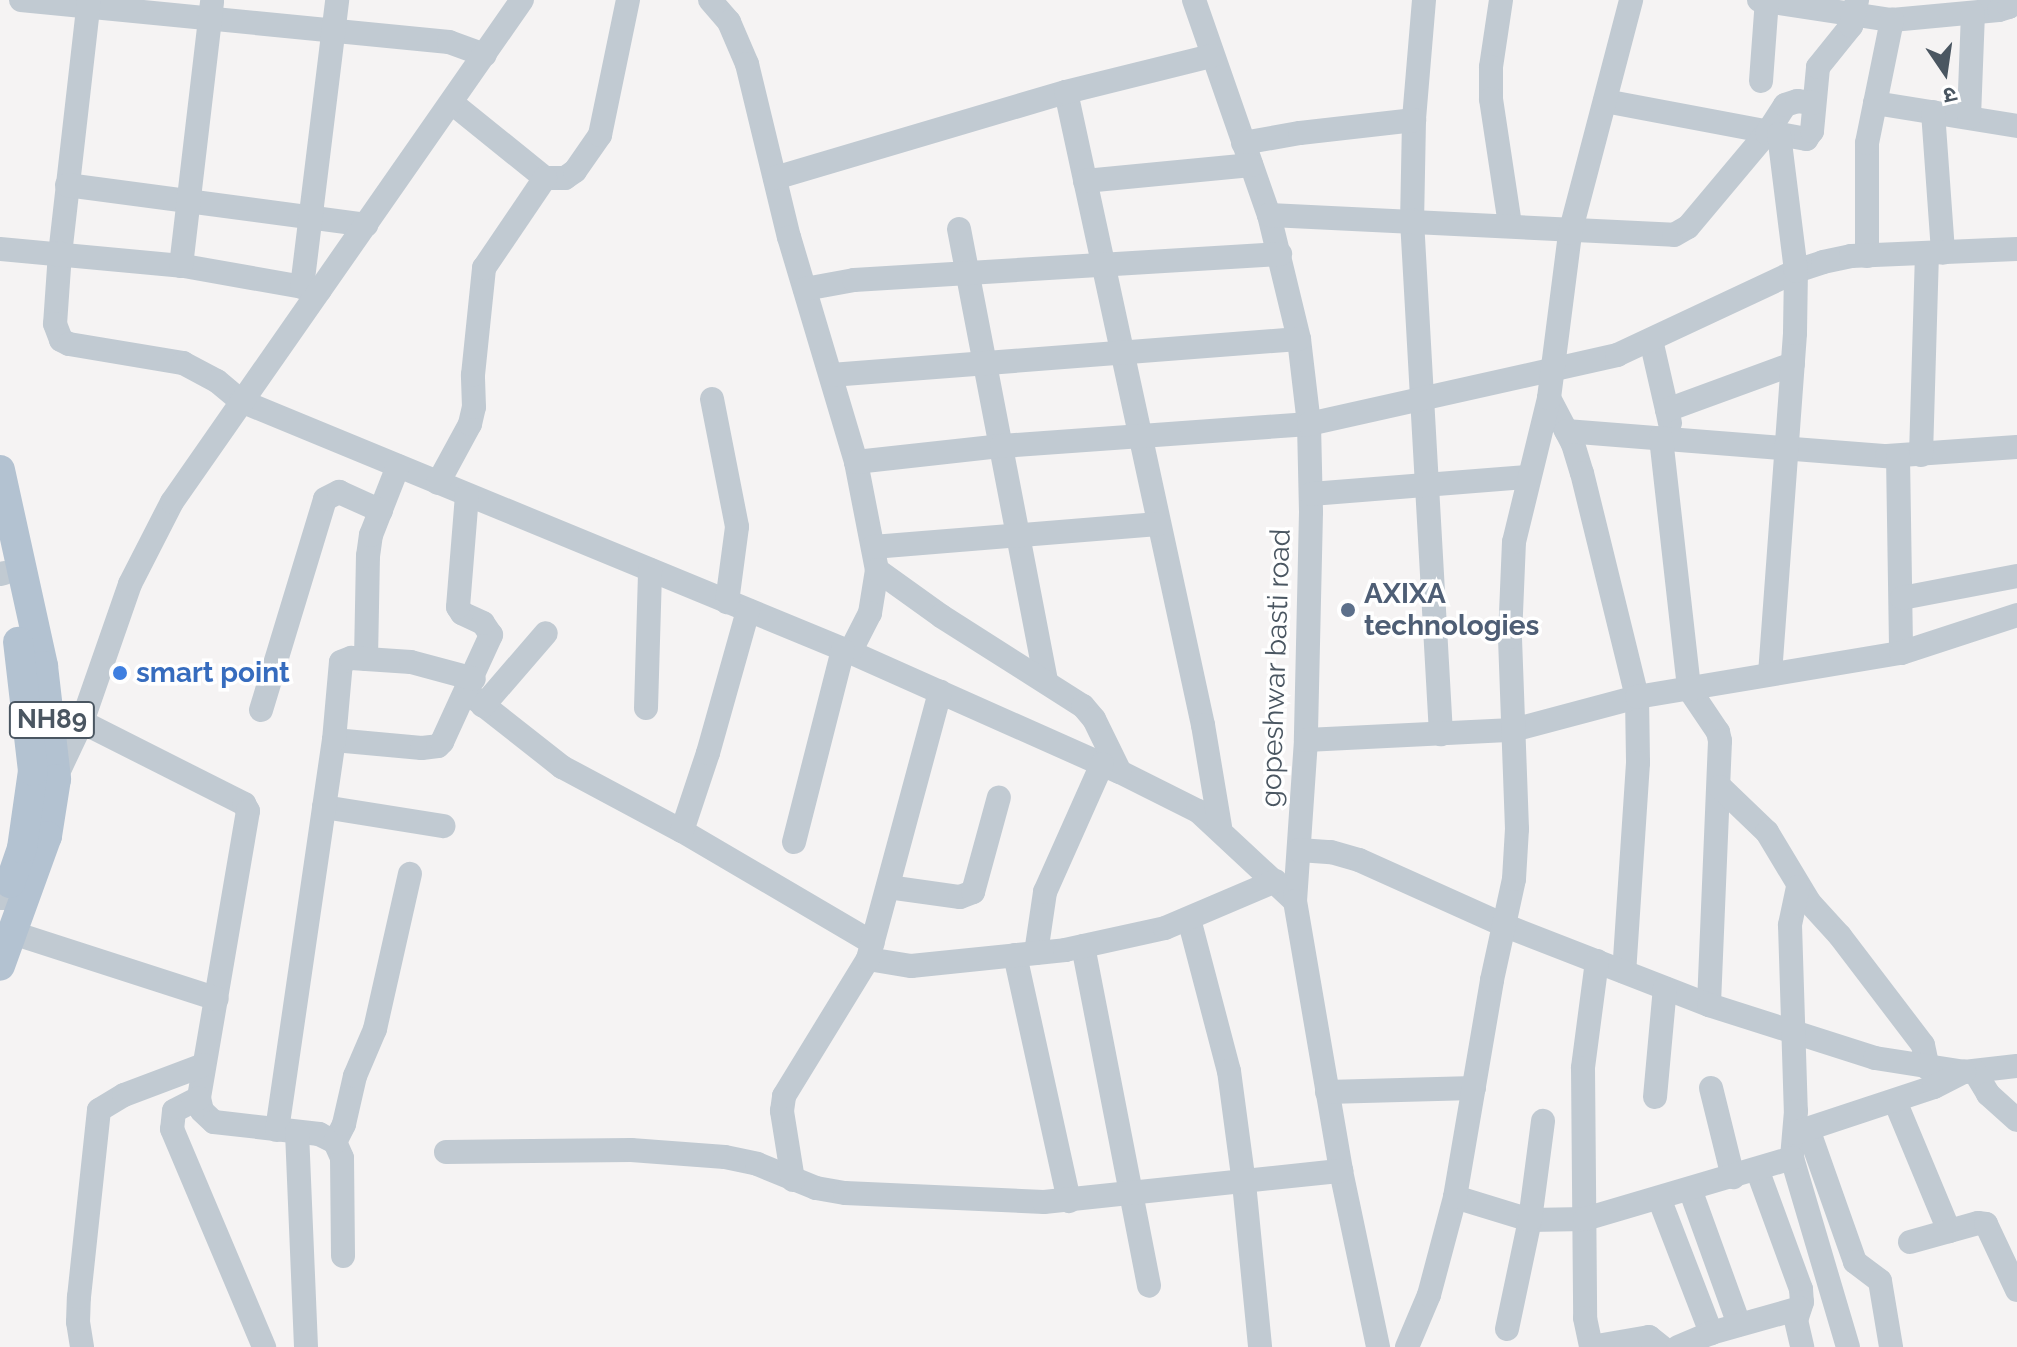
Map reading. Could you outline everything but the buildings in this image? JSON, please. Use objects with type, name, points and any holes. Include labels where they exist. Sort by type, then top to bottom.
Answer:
[{"type":"main road","name":"NH89","points":[[0,470],[51,710],[56,779],[47,836],[4,910]]},
{"type":"main road","name":"NH89","points":[[0,966],[4,910],[22,847],[33,771],[27,697],[1,569]]},
{"type":"street","points":[[21,0],[212,8],[335,32],[449,42],[485,55]]},
{"type":"street","points":[[311,289],[311,218],[337,0]]},
{"type":"street","points":[[30,804],[56,779],[82,722],[99,664],[149,543],[172,502],[241,401],[311,289],[366,225],[522,0]]},
{"type":"street","points":[[452,103],[545,178],[565,178],[575,171],[600,135],[628,0]]},
{"type":"street","points":[[710,0],[739,40],[805,289],[856,462],[875,559],[870,613],[846,651],[794,842]]},
{"type":"street","name":"gopeshwar basti road","points":[[1194,0],[1269,215],[1299,339],[1309,424],[1311,494],[1306,740],[1295,901],[1341,1171],[1378,1347]]},
{"type":"street","points":[[1424,0],[1414,120],[1412,220],[1425,400],[1441,734]]},
{"type":"street","points":[[1501,0],[1491,67],[1491,99],[1510,225]]},
{"type":"street","points":[[1407,1347],[1429,1295],[1455,1197],[1492,980],[1506,926],[1517,829],[1510,585],[1514,542],[1549,398],[1570,233],[1631,0]]},
{"type":"street","points":[[1761,81],[1764,0],[1856,8],[1892,20],[1999,10],[2009,7],[2014,0]]},
{"type":"street","points":[[89,3],[60,253],[55,324],[61,340],[183,363],[217,381],[241,401],[846,651],[1111,768],[1185,803],[1220,827],[1295,901]]},
{"type":"street","points":[[181,266],[212,8]]},
{"type":"street","points":[[1605,101],[1806,139],[1811,136],[1818,67],[1856,8]]},
{"type":"street","points":[[1969,117],[1973,13]]},
{"type":"street","points":[[1867,256],[1865,169],[1892,20]]},
{"type":"street","points":[[775,178],[1066,92],[1212,56]]},
{"type":"street","points":[[1066,92],[1203,725],[1220,827]]},
{"type":"street","points":[[1269,215],[1510,225],[1570,233],[1663,236],[1682,232],[1773,134],[1785,105],[1797,101],[1814,103]]},
{"type":"street","points":[[1875,103],[2017,126]]},
{"type":"street","points":[[1901,653],[1909,456],[1935,253],[1933,112]]},
{"type":"street","points":[[1085,181],[1247,154],[1300,133],[1414,120]]},
{"type":"street","points":[[1770,674],[1793,364],[1796,271],[1773,134]]},
{"type":"street","points":[[438,483],[470,424],[474,407],[473,375],[484,268],[490,254],[545,178]]},
{"type":"street","points":[[67,185],[366,225]]},
{"type":"street","points":[[959,229],[1046,681]]},
{"type":"street","points":[[0,249],[181,266],[311,289]]},
{"type":"street","points":[[856,462],[1002,446],[1309,424],[1617,355],[1796,271],[1851,256],[2017,249]]},
{"type":"street","points":[[805,289],[854,280],[1280,254]]},
{"type":"street","points":[[831,375],[1299,339]]},
{"type":"street","points":[[1651,340],[1667,410],[1689,689],[1718,732],[1720,787],[1709,1005]]},
{"type":"street","points":[[1667,410],[1793,364]]},
{"type":"street","points":[[1549,398],[1582,473],[1637,697],[1638,763],[1624,972]]},
{"type":"street","points":[[682,831],[708,753],[738,607],[736,510],[712,399]]},
{"type":"street","points":[[1566,431],[1909,456],[2017,447]]},
{"type":"street","points":[[366,659],[368,556],[398,466]]},
{"type":"street","points":[[1311,494],[1529,477]]},
{"type":"street","points":[[261,710],[325,499],[331,493],[339,492],[381,511]]},
{"type":"street","points":[[467,495],[458,607],[462,613],[483,623],[491,635],[475,693]]},
{"type":"street","points":[[875,559],[1019,536],[1158,524]]},
{"type":"street","points":[[875,559],[941,616],[1083,706],[1094,719],[1111,768],[1045,892],[1026,954],[1069,1201]]},
{"type":"street","points":[[646,708],[650,570]]},
{"type":"street","points":[[1902,598],[2017,576]]},
{"type":"street","points":[[1306,740],[1513,730],[1637,697],[1770,674],[1848,665],[1901,653],[2017,615]]},
{"type":"street","points":[[334,740],[438,746],[475,693],[546,633]]},
{"type":"street","points":[[306,1347],[287,1131],[341,662],[351,658],[422,664],[475,693],[562,767],[682,831],[898,967],[1026,954],[1145,934],[1189,919],[1275,881]]},
{"type":"street","points":[[793,1180],[782,1111],[784,1096],[871,951],[940,692]]},
{"type":"street","points":[[82,722],[244,804],[248,811],[199,1098],[202,1111],[214,1122],[319,1134],[335,1142],[342,1158],[343,1256]]},
{"type":"street","points":[[1720,787],[1767,832],[1798,887],[1923,1045],[1928,1068]]},
{"type":"street","points":[[888,887],[960,897],[973,892],[999,797]]},
{"type":"street","points":[[324,807],[443,826]]},
{"type":"street","points":[[1299,850],[1331,852],[1359,860],[1506,926],[1709,1005],[1875,1058],[1970,1072],[2017,1066]]},
{"type":"street","points":[[335,1142],[344,1124],[355,1076],[375,1029],[410,874]]},
{"type":"street","points":[[1798,887],[1790,925],[1793,1032],[1801,1131],[1855,1262],[1880,1281],[1891,1347]]},
{"type":"street","points":[[4,910],[217,999]]},
{"type":"street","points":[[1189,919],[1223,1040],[1244,1183],[1260,1347]]},
{"type":"street","points":[[1083,946],[1149,1286]]},
{"type":"street","points":[[1597,961],[1584,1046],[1583,1294],[1591,1347],[1649,1337],[1662,1347]]},
{"type":"street","points":[[1655,1097],[1665,988]]},
{"type":"street","points":[[82,1347],[78,1322],[79,1297],[99,1110],[124,1095],[204,1065]]},
{"type":"street","points":[[1801,1131],[1895,1101],[1970,1072]]},
{"type":"street","points":[[1970,1072],[1988,1094],[2017,1120]]},
{"type":"street","points":[[1327,1092],[1474,1088]]},
{"type":"street","points":[[1711,1088],[1733,1177]]},
{"type":"street","points":[[199,1098],[174,1111],[172,1129],[264,1347]]},
{"type":"street","points":[[1895,1101],[1949,1231]]},
{"type":"street","points":[[1507,1329],[1530,1220],[1543,1121]]},
{"type":"street","points":[[1801,1131],[1792,1158],[1848,1347]]},
{"type":"street","points":[[446,1152],[631,1150],[725,1157],[757,1164],[793,1180],[845,1193],[910,1198],[1069,1201],[1341,1171]]},
{"type":"street","points":[[1455,1197],[1530,1220],[1585,1219],[1792,1158]]},
{"type":"street","points":[[1757,1169],[1801,1289],[1796,1320],[1802,1347]]},
{"type":"street","points":[[1690,1189],[1739,1324]]},
{"type":"street","points":[[1659,1198],[1711,1333]]},
{"type":"street","points":[[1910,1242],[1986,1224],[2017,1290]]},
{"type":"street","points":[[1678,1347],[1739,1324],[1800,1308]]},
{"type":"place","name":"AXIXA technologies","points":[[1348,610]]},
{"type":"place","name":"smart point","points":[[120,673]]}]
